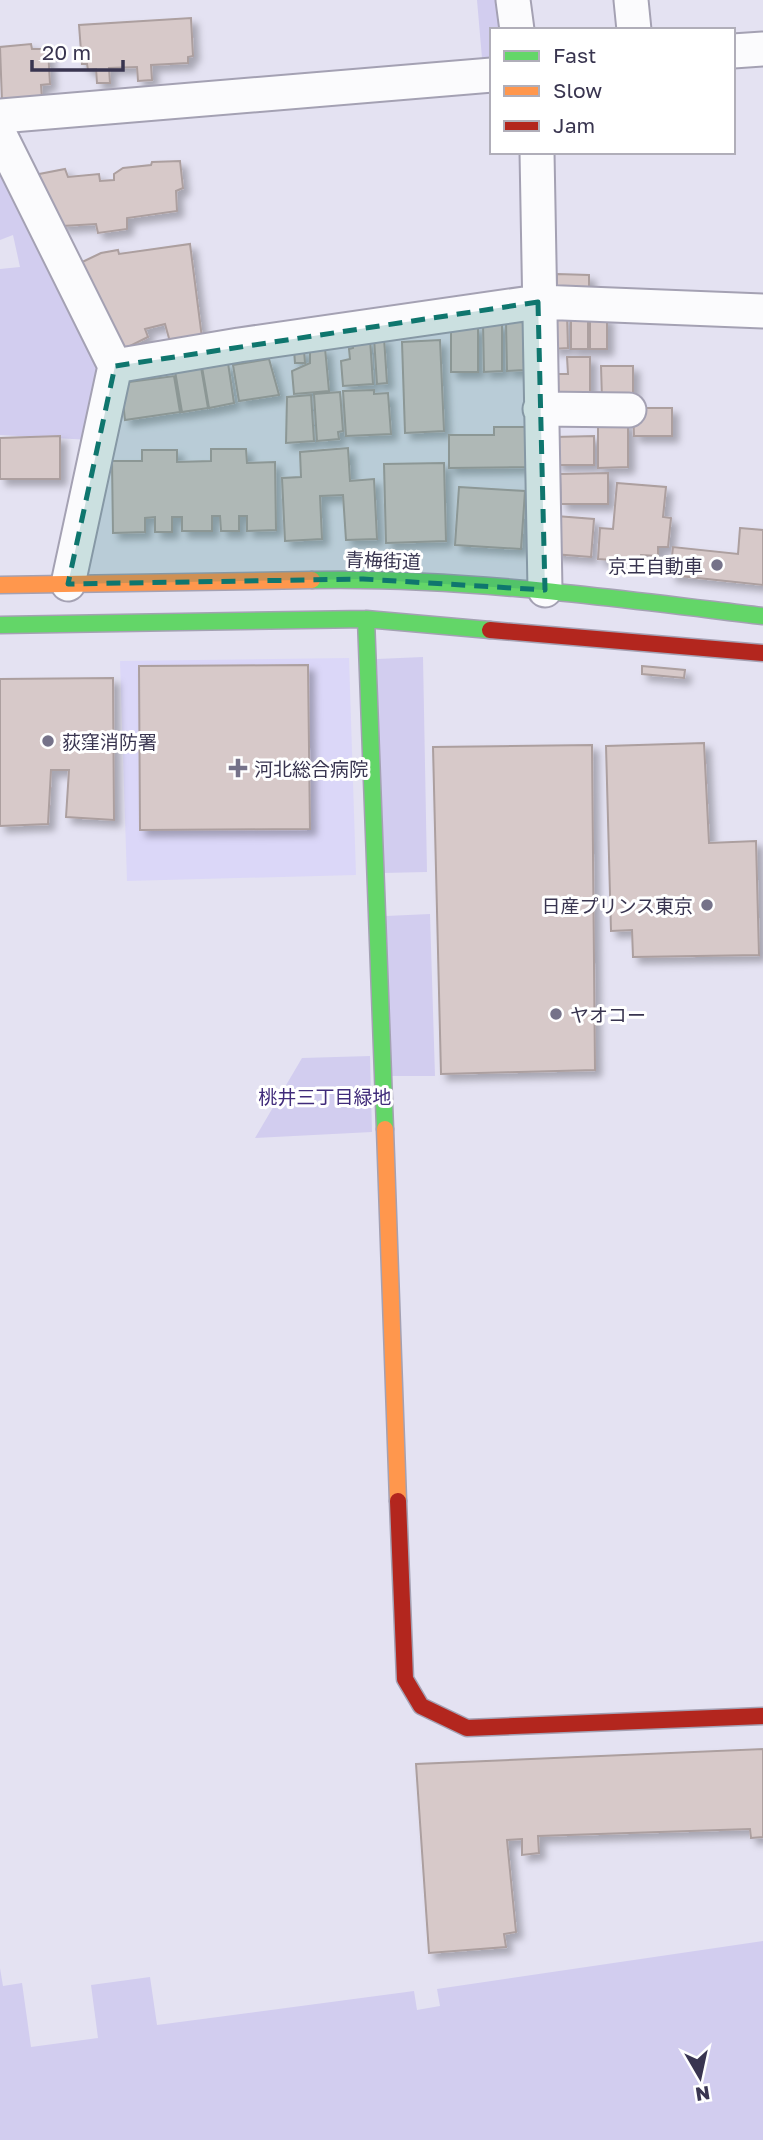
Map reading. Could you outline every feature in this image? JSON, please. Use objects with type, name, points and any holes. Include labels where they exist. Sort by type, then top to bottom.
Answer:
[{"type":"main road","name":"青梅街道","points":[[0,584],[363,579],[545,590],[763,616]]},
{"type":"main road","points":[[366,619],[405,1679],[421,1706],[467,1728],[763,1716]]},
{"type":"main road","points":[[0,625],[366,619],[763,653]]},
{"type":"street","points":[[513,0],[517,28]]},
{"type":"street","points":[[631,0],[634,28]]},
{"type":"street","points":[[735,51],[763,49]]},
{"type":"street","points":[[0,116],[490,75]]},
{"type":"street","points":[[0,135],[115,366],[68,584]]},
{"type":"street","points":[[537,154],[545,590]]},
{"type":"street","points":[[115,366],[239,345],[538,302],[763,311]]},
{"type":"street","points":[[540,410],[629,410]]},
{"type":"highlighted area","points":[[538,302],[545,590],[363,579],[68,584],[115,366]]},
{"type":"shaded area","name":"河北総合病院","points":[[349,658],[356,875],[127,881],[120,661]]},
{"type":"green space","points":[[477,0],[502,0],[505,28],[490,28],[490,57],[482,58]]},
{"type":"green space","points":[[0,161],[102,371],[91,440],[0,435],[0,269],[20,267],[13,235],[0,240]]},
{"type":"green space","points":[[423,657],[427,872],[382,873],[377,659]]},
{"type":"green space","name":"桃井三丁目緑地","points":[[430,914],[435,1076],[390,1076],[386,916]]},
{"type":"green space","name":"桃井三丁目緑地","points":[[370,1056],[372,1132],[255,1138],[302,1058]]},
{"type":"green space","points":[[763,1941],[763,2140],[0,2140],[0,1968],[3,1986],[22,1983],[31,2047],[98,2038],[91,1985],[150,1977],[157,2025],[414,1991],[417,2010],[440,2006],[437,1989]]},
{"type":"building","points":[[191,18],[193,56],[188,57],[188,63],[151,65],[152,80],[138,81],[137,67],[109,68],[110,83],[97,83],[96,69],[88,70],[87,64],[82,64],[79,25]]},
{"type":"building","points":[[31,44],[32,49],[48,49],[50,84],[41,85],[42,99],[2,102],[0,47]]},
{"type":"building","points":[[180,161],[183,188],[176,191],[177,211],[127,218],[127,229],[98,233],[96,224],[62,226],[34,175],[65,169],[68,177],[99,174],[100,181],[114,180],[114,174],[123,168],[151,165],[152,162]]},
{"type":"building","points":[[190,244],[202,338],[170,342],[165,324],[145,329],[148,337],[122,350],[78,264],[101,253],[118,250],[119,254]]},
{"type":"building","points":[[557,274],[589,275],[589,292],[557,287]]},
{"type":"building","points":[[556,314],[567,314],[568,348],[552,349]]},
{"type":"building","points":[[571,316],[588,317],[588,349],[571,349]]},
{"type":"building","points":[[590,316],[607,317],[607,349],[590,349]]},
{"type":"building","points":[[506,322],[523,322],[524,370],[507,371]]},
{"type":"building","points":[[483,323],[502,323],[502,371],[484,372]]},
{"type":"building","points":[[451,326],[478,326],[478,372],[451,372]]},
{"type":"building","points":[[374,338],[384,338],[387,383],[377,384]]},
{"type":"building","points":[[370,339],[373,384],[343,386],[341,361],[350,359],[349,349],[353,348],[353,340]]},
{"type":"building","points":[[440,340],[444,431],[405,433],[402,342]]},
{"type":"building","points":[[325,348],[329,391],[294,394],[292,371],[310,363],[310,350]]},
{"type":"building","points":[[294,350],[304,350],[305,363],[295,363]]},
{"type":"building","points":[[567,357],[590,357],[590,404],[557,404],[556,374],[568,374]]},
{"type":"building","points":[[269,359],[279,395],[239,401],[233,365]]},
{"type":"building","points":[[228,363],[234,403],[209,408],[202,367]]},
{"type":"building","points":[[601,366],[633,366],[633,400],[602,400]]},
{"type":"building","points":[[201,367],[208,408],[182,412],[175,371]]},
{"type":"building","points":[[174,376],[180,412],[125,420],[123,402],[129,382]]},
{"type":"building","points":[[374,390],[374,394],[388,393],[391,434],[346,436],[343,391]]},
{"type":"building","points":[[340,392],[343,431],[338,432],[339,439],[317,441],[314,394]]},
{"type":"building","points":[[311,395],[314,441],[286,443],[287,397]]},
{"type":"building","points":[[633,408],[672,408],[672,436],[634,436]]},
{"type":"building","points":[[598,422],[628,422],[628,467],[598,468]]},
{"type":"building","points":[[494,427],[526,427],[526,467],[449,468],[449,435],[494,435]]},
{"type":"building","points":[[60,436],[60,479],[0,479],[0,438]]},
{"type":"building","points":[[594,436],[594,465],[556,465],[555,437]]},
{"type":"building","points":[[348,448],[350,481],[374,479],[377,539],[346,540],[343,495],[320,496],[322,539],[285,541],[282,478],[301,477],[300,452]]},
{"type":"building","points":[[211,449],[246,449],[247,463],[275,462],[276,530],[247,531],[247,516],[239,516],[239,531],[221,531],[220,516],[212,516],[212,531],[182,531],[182,517],[172,517],[172,532],[155,532],[155,517],[145,518],[145,532],[113,533],[112,461],[142,461],[142,450],[177,450],[177,462],[211,461]]},
{"type":"building","points":[[444,463],[446,541],[386,543],[384,464]]},
{"type":"building","points":[[608,473],[608,504],[561,504],[560,474]]},
{"type":"building","points":[[617,483],[666,487],[663,517],[671,518],[668,547],[658,547],[658,556],[641,555],[640,562],[598,559],[600,528],[613,529]]},
{"type":"building","points":[[459,487],[525,491],[521,549],[455,545]]},
{"type":"building","points":[[556,516],[594,519],[591,557],[553,554]]},
{"type":"building","name":"京王自動車","points":[[740,528],[763,530],[763,585],[670,575],[673,547],[738,554]]},
{"type":"building","points":[[308,665],[310,829],[140,830],[139,666]]},
{"type":"building","points":[[642,666],[685,670],[684,678],[642,674]]},
{"type":"building","points":[[113,678],[114,820],[66,817],[69,770],[51,770],[48,824],[0,826],[0,679]]},
{"type":"building","points":[[704,743],[709,843],[756,841],[759,955],[633,957],[632,930],[611,931],[606,746]]},
{"type":"building","points":[[592,745],[595,1070],[441,1074],[433,747]]},
{"type":"building","points":[[763,1749],[763,1837],[751,1838],[750,1829],[538,1836],[539,1853],[522,1855],[522,1839],[507,1840],[516,1932],[504,1934],[506,1947],[429,1953],[416,1764]]},
{"type":"traffic: fast","points":[[312,580],[482,585],[763,616]]},
{"type":"traffic: fast","points":[[366,619],[385,1129]]},
{"type":"traffic: fast","points":[[0,625],[366,619],[490,630]]},
{"type":"traffic: slow","points":[[0,585],[312,580]]},
{"type":"traffic: slow","points":[[385,1129],[398,1501]]},
{"type":"traffic: jam","points":[[490,630],[763,653]]},
{"type":"traffic: jam","points":[[398,1501],[405,1679],[421,1706],[467,1728],[763,1716]]},
{"type":"place","name":"京王自動車","points":[[717,565]]},
{"type":"place","name":"荻窪消防署","points":[[48,741]]},
{"type":"place","name":"河北総合病院","points":[[238,768]]},
{"type":"place","name":"日産プリンス東京","points":[[707,905]]},
{"type":"place","name":"ヤオコー","points":[[556,1014]]}]
